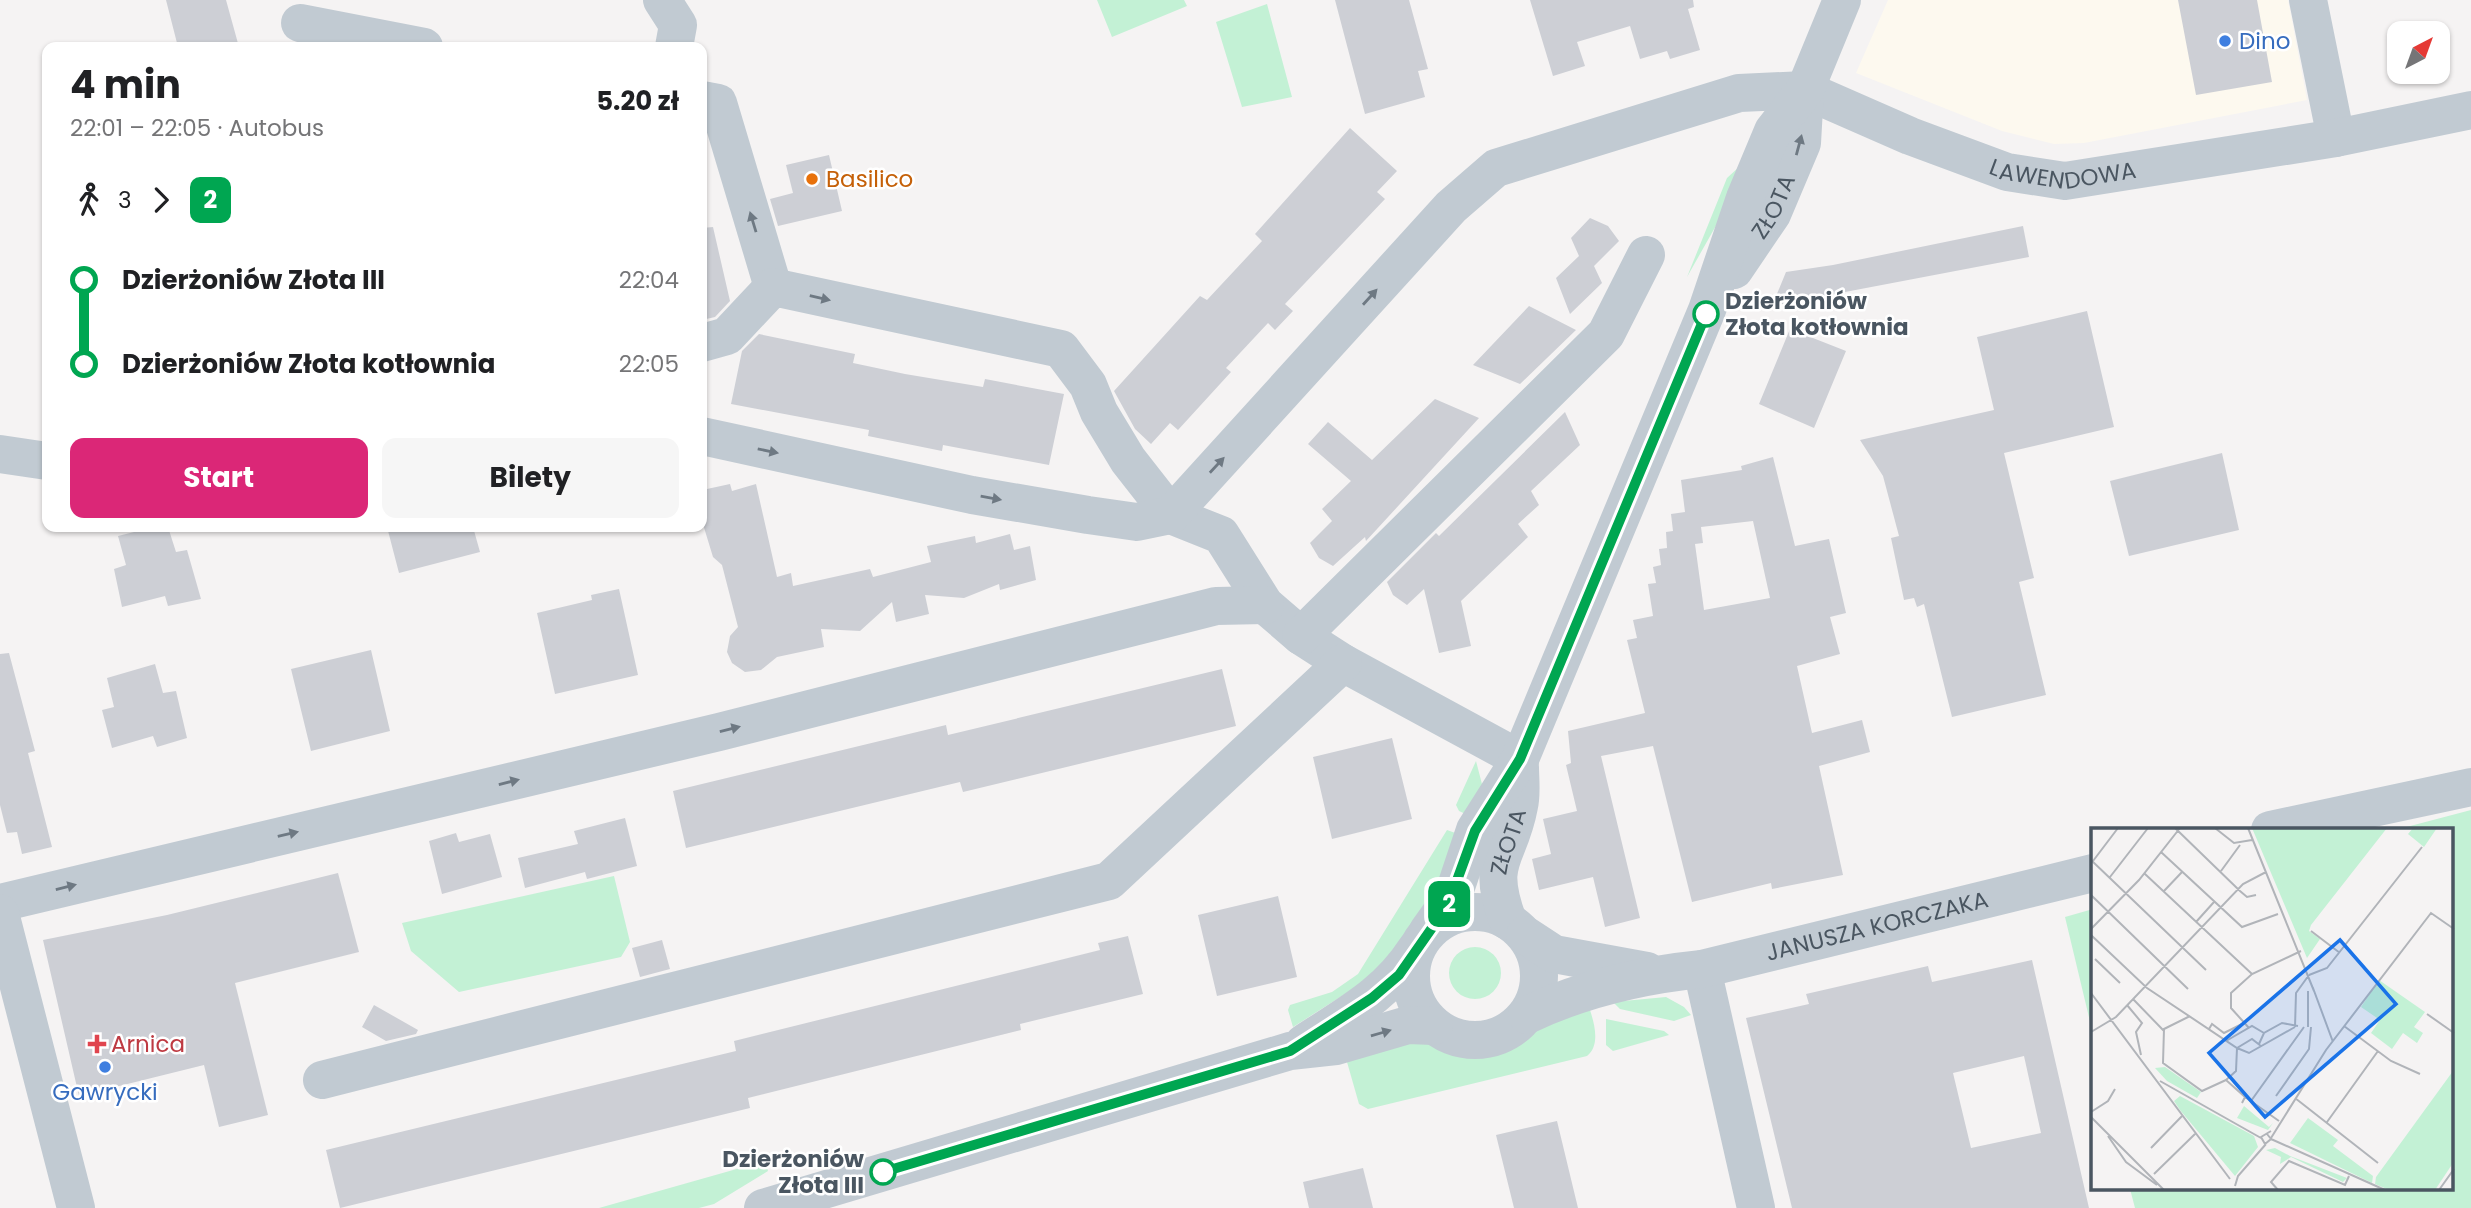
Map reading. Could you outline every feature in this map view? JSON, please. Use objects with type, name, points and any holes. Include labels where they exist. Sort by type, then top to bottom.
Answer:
[{"type":"street","points":[[662,0],[678,25],[675,42]]},
{"type":"street","name":"ZŁOTA","points":[[1290,1051],[1372,998],[1399,975],[1453,896],[1475,831],[1520,759],[1707,310],[1745,198],[1773,131],[1805,90],[1842,0]]},
{"type":"street","points":[[2308,0],[2336,138]]},
{"type":"street","points":[[300,23],[398,42]]},
{"type":"street","points":[[707,437],[972,495],[1137,522],[1171,515],[1455,204],[1496,168],[1738,93],[1805,90]]},
{"type":"street","name":"LAWENDOWA","points":[[1805,90],[1910,136],[2007,172],[2065,181],[2336,138],[2471,110]]},
{"type":"street","points":[[707,101],[718,103],[772,287]]},
{"type":"street","points":[[1301,636],[1606,334],[1646,255]]},
{"type":"street","points":[[707,342],[727,336],[772,287]]},
{"type":"street","points":[[772,287],[1061,349],[1088,386],[1099,412],[1128,460],[1171,515],[1221,535],[1265,605],[1301,636],[1343,663],[1520,759]]},
{"type":"street","points":[[0,454],[42,460]]},
{"type":"street","points":[[0,903],[707,735],[1216,606],[1265,605]]},
{"type":"street","points":[[322,1080],[1110,881],[1343,663]]},
{"type":"street","name":"ZŁOTA","points":[[1516,928],[1497,890],[1497,867],[1520,805],[1520,759]]},
{"type":"street","points":[[2279,828],[2471,787]]},
{"type":"street","name":"JANUSZA KORCZAKA","points":[[1527,1015],[1564,998],[1660,973],[1702,969],[2091,873]]},
{"type":"street","points":[[1466,912],[1488,913],[1516,928],[1535,953],[1540,975],[1536,996],[1527,1015],[1500,1036],[1482,1041],[1465,1041],[1434,1026],[1420,1010],[1412,990],[1410,969],[1422,940],[1445,918],[1466,912]]},
{"type":"street","points":[[0,913],[76,1208]]},
{"type":"street","name":"JANUSZA KORCZAKA","points":[[1516,928],[1554,954],[1660,973]]},
{"type":"street","points":[[1702,969],[1756,1208]]},
{"type":"street","name":"ZŁOTA","points":[[763,1208],[1290,1051],[1336,1046],[1408,1025],[1434,1026]]},
{"type":"shaded area","points":[[1888,0],[2288,0],[2307,100],[2084,143],[2054,144],[2002,131],[1856,73]]},
{"type":"green space","points":[[1097,0],[1184,0],[1187,6],[1112,37]]},
{"type":"green space","points":[[1267,4],[1292,97],[1242,107],[1216,22]]},
{"type":"green space","points":[[1739,167],[1748,169],[1687,277],[1727,178]]},
{"type":"green space","points":[[1476,761],[1483,788],[1470,816],[1459,811],[1456,805]]},
{"type":"green space","points":[[2471,810],[2471,1208],[2135,1208],[2130,1190],[2454,1190],[2454,828],[2403,828]]},
{"type":"green space","points":[[1447,830],[1461,835],[1450,878],[1408,933],[1397,961],[1293,1027],[1288,1010],[1290,1005],[1332,992],[1358,974]]},
{"type":"green space","points":[[614,876],[630,942],[621,957],[459,992],[411,951],[402,923]]},
{"type":"green space","points":[[2091,910],[2091,1026],[2065,917]]},
{"type":"green space","points":[[1475,947],[1485,949],[1493,955],[1499,963],[1499,983],[1493,991],[1485,997],[1475,999],[1465,997],[1457,991],[1451,983],[1449,973],[1451,963],[1457,955],[1465,949]]},
{"type":"green space","points":[[1666,997],[1684,1007],[1691,1015],[1674,1021],[1620,1009],[1613,1002]]},
{"type":"green space","points":[[1588,1004],[1595,1038],[1592,1051],[1587,1056],[1368,1109],[1359,1104],[1345,1055],[1427,1036],[1451,1047],[1484,1051],[1510,1044],[1541,1018]]},
{"type":"green space","points":[[1606,1019],[1664,1031],[1669,1035],[1613,1051],[1606,1045]]},
{"type":"green space","points":[[765,1161],[768,1171],[714,1204],[699,1208],[599,1208]]},
{"type":"building","points":[[166,0],[226,0],[238,42],[177,42]]},
{"type":"building","points":[[1335,0],[1409,0],[1428,69],[1418,71],[1425,97],[1365,114]]},
{"type":"building","points":[[1530,0],[1693,0],[1694,7],[1688,9],[1700,50],[1670,59],[1667,51],[1640,59],[1630,26],[1577,42],[1585,66],[1553,76]]},
{"type":"building","name":"Dino","points":[[2178,0],[2257,0],[2272,82],[2196,95]]},
{"type":"building","points":[[1350,128],[1397,171],[1377,192],[1385,199],[1285,304],[1293,311],[1275,330],[1268,323],[1226,368],[1231,372],[1178,430],[1170,423],[1151,444],[1135,429],[1114,391],[1200,296],[1207,300],[1262,241],[1255,234]]},
{"type":"building","name":"Basilico","points":[[829,155],[842,211],[778,226],[770,199],[793,193],[786,165]]},
{"type":"building","points":[[1590,218],[1608,226],[1619,241],[1594,266],[1602,283],[1570,314],[1556,278],[1579,256],[1571,238]]},
{"type":"building","points":[[2023,226],[2029,257],[1772,306],[1786,272]]},
{"type":"building","points":[[713,227],[730,301],[715,317],[707,319],[707,228]]},
{"type":"building","points":[[1529,306],[1576,330],[1520,384],[1473,365]]},
{"type":"building","points":[[2087,311],[2114,427],[2004,453],[2034,578],[2019,582],[2046,695],[1952,717],[1924,604],[1917,607],[1914,598],[1904,600],[1891,538],[1899,536],[1883,476],[1860,440],[1994,410],[1977,337]]},
{"type":"building","points":[[1790,329],[1846,351],[1814,428],[1759,404]]},
{"type":"building","points":[[759,334],[855,354],[853,363],[905,374],[983,387],[985,379],[1064,394],[1049,465],[943,445],[942,451],[868,436],[869,430],[731,404],[742,351]]},
{"type":"building","points":[[1435,399],[1479,418],[1366,541],[1365,537],[1333,566],[1319,558],[1310,543],[1332,521],[1322,509],[1351,481],[1308,444],[1328,422],[1372,460]]},
{"type":"building","points":[[1565,412],[1580,445],[1531,491],[1539,505],[1518,524],[1528,537],[1461,601],[1471,646],[1439,653],[1424,589],[1407,605],[1393,595],[1387,582],[1436,533],[1439,536]]},
{"type":"building","points":[[2222,453],[2239,530],[2129,556],[2110,481]]},
{"type":"building","points":[[1773,457],[1795,546],[1829,539],[1846,613],[1830,617],[1840,654],[1797,666],[1812,733],[1862,720],[1870,752],[1819,766],[1843,875],[1772,889],[1771,883],[1692,902],[1653,746],[1601,756],[1640,918],[1605,927],[1593,877],[1539,890],[1532,859],[1551,854],[1543,819],[1577,811],[1566,765],[1571,763],[1568,731],[1645,713],[1627,640],[1637,638],[1633,620],[1653,616],[1648,584],[1656,583],[1653,567],[1661,565],[1659,549],[1667,548],[1666,532],[1673,531],[1671,514],[1685,512],[1681,480],[1742,470],[1741,466]],"holes":[[[1753,521],[1770,598],[1704,610],[1695,544],[1703,543],[1701,527]]]},
{"type":"building","points":[[730,484],[732,491],[756,484],[777,577],[791,573],[793,586],[870,569],[873,577],[931,562],[927,546],[975,536],[976,543],[1010,534],[1014,550],[1030,546],[1036,580],[1000,590],[999,584],[964,598],[925,595],[929,614],[896,622],[892,602],[860,631],[821,629],[824,647],[777,657],[761,670],[745,672],[732,663],[727,652],[730,636],[738,627],[722,565],[713,557],[705,532],[707,489]]},
{"type":"building","points":[[134,532],[170,532],[176,552],[187,550],[201,599],[168,606],[165,596],[122,607],[114,569],[126,565],[118,536]]},
{"type":"building","points":[[388,532],[474,532],[480,552],[399,573]]},
{"type":"building","points":[[619,589],[638,675],[555,694],[537,613],[592,600],[591,595]]},
{"type":"building","points":[[371,650],[390,731],[311,751],[291,669]]},
{"type":"building","points":[[9,653],[35,751],[28,753],[52,847],[22,854],[17,832],[7,833],[0,805],[0,654]]},
{"type":"building","points":[[155,664],[163,693],[176,691],[187,738],[157,747],[153,736],[112,748],[102,710],[114,707],[107,678]]},
{"type":"building","points":[[1222,669],[1236,726],[963,792],[960,782],[686,848],[673,791],[946,725],[948,735]]},
{"type":"building","points":[[1392,738],[1412,819],[1332,839],[1313,757]]},
{"type":"building","points":[[625,818],[637,866],[587,879],[585,872],[525,888],[518,858],[578,844],[574,831]]},
{"type":"building","points":[[456,833],[459,842],[490,834],[502,877],[442,894],[429,841]]},
{"type":"building","points":[[338,873],[359,952],[235,983],[268,1115],[219,1127],[204,1065],[79,1096],[43,940],[167,915]]},
{"type":"building","points":[[1278,896],[1297,977],[1217,996],[1198,915]]},
{"type":"building","points":[[1128,936],[1143,994],[1020,1024],[1021,1030],[748,1098],[750,1108],[340,1208],[326,1150],[736,1051],[734,1041],[1100,950],[1098,943]]},
{"type":"building","points":[[662,940],[670,969],[640,977],[632,948]]},
{"type":"building","points":[[2032,960],[2089,1208],[1792,1208],[1746,1018],[1809,1004],[1806,994],[1928,966],[1932,982]],"holes":[[[2024,1056],[2041,1133],[1971,1148],[1953,1073]]]},
{"type":"building","points":[[374,1005],[418,1030],[416,1034],[386,1041],[362,1027]]},
{"type":"building","points":[[1557,1121],[1578,1208],[1514,1208],[1496,1135]]},
{"type":"building","points":[[1363,1168],[1373,1208],[1309,1208],[1303,1182]]},
{"type":"bus line","name":"2","points":[[883,1172],[1290,1051],[1372,998],[1399,975],[1448,905],[1475,831],[1520,759],[1706,314]]},
{"type":"place","name":"Dino","points":[[2225,41]]},
{"type":"place","name":"Basilico","points":[[812,179]]},
{"type":"place","name":"Dzierżoniów Złota kotłownia","points":[[1706,314]]},
{"type":"place","name":"Arnica","points":[[97,1044]]},
{"type":"place","name":"Gawrycki","points":[[105,1067]]},
{"type":"place","name":"Dzierżoniów Złota III","points":[[883,1172]]}]
